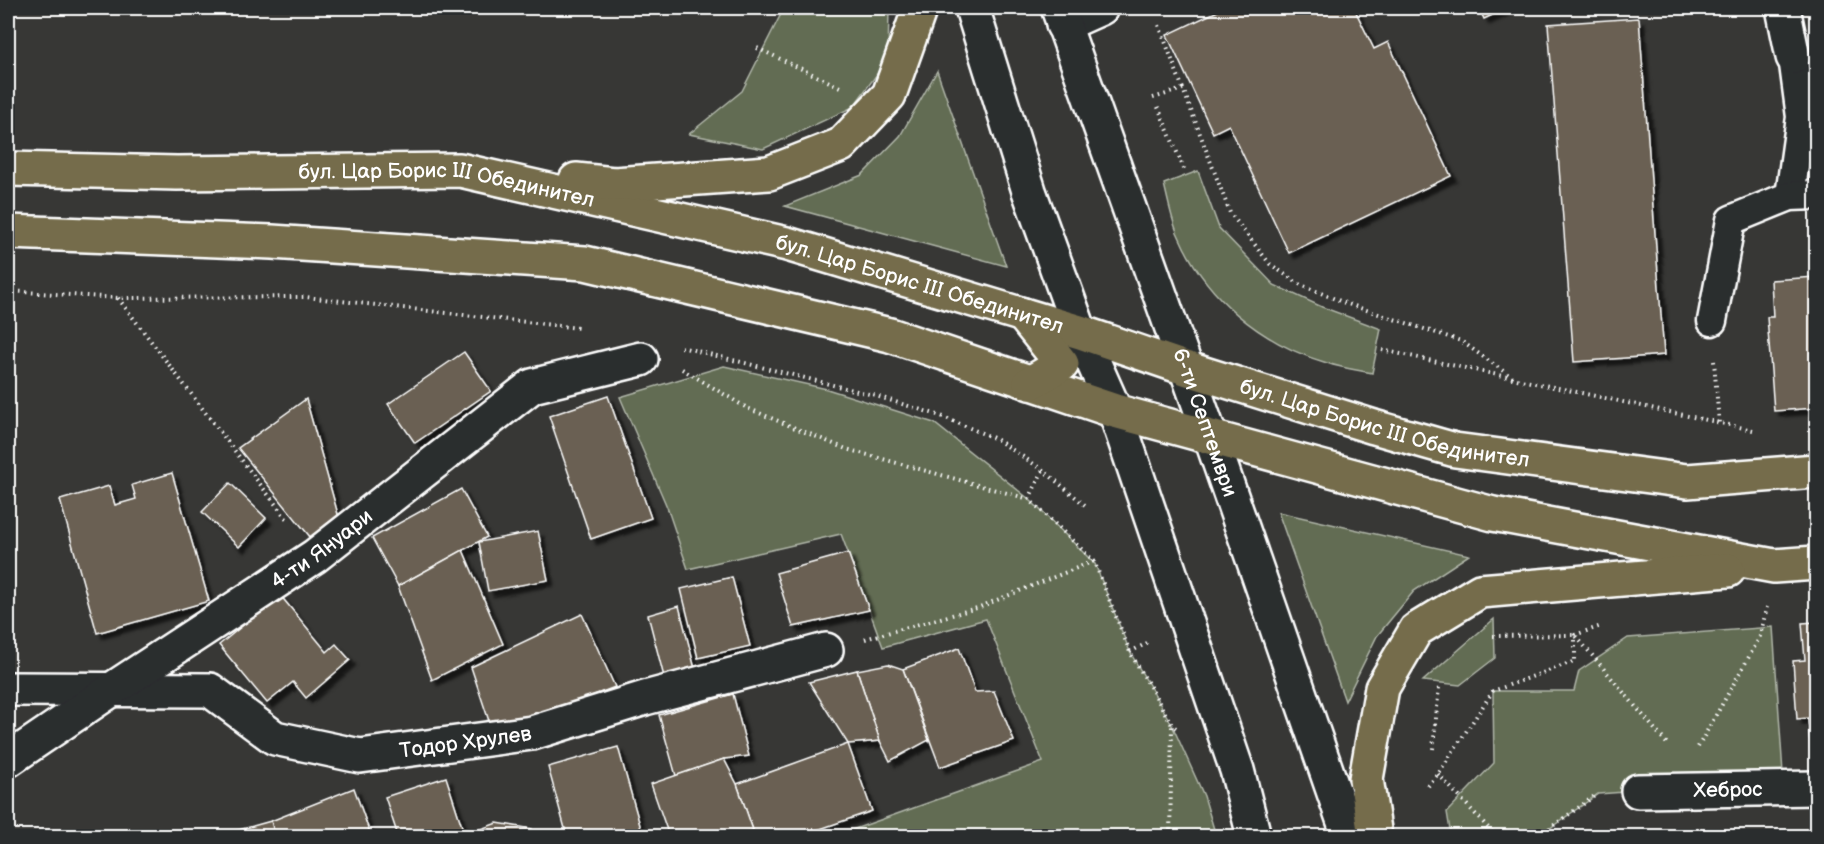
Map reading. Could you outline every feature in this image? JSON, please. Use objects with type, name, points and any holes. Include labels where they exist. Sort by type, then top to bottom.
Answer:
[{"type":"main road","points":[[460,170],[614,184],[770,173],[841,145],[889,95],[920,8]]},
{"type":"main road","name":"бул. Цар Борис III Обединител","points":[[8,169],[177,173],[460,170],[787,244],[1080,332],[1185,368],[1455,450],[1687,481],[1816,471]]},
{"type":"main road","points":[[8,232],[272,242],[585,263],[890,335],[1115,411],[1493,514],[1774,566]]},
{"type":"main road","points":[[1023,315],[1062,364],[1030,383]]},
{"type":"main road","points":[[1375,837],[1366,779],[1383,688],[1416,630],[1480,591],[1816,563]]},
{"type":"street","points":[[972,8],[1029,191],[1080,332],[1115,411],[1237,770],[1254,837]]},
{"type":"street","points":[[1061,16],[1101,8]]},
{"type":"street","points":[[1783,8],[1792,57]]},
{"type":"street","name":"6-ти Септември","points":[[1061,16],[1211,438],[1349,837]]},
{"type":"street","name":"4-ти Януари","points":[[8,760],[315,556],[532,386],[641,359]]},
{"type":"street","name":"Тодор Хрулев","points":[[8,689],[210,690],[275,738],[360,756],[532,733],[645,698],[826,650]]},
{"type":"street","name":"Хеброс","points":[[1638,791],[1816,788]]},
{"type":"lane","points":[[1712,321],[1731,220],[1803,195],[1802,117],[1792,57]]},
{"type":"path","points":[[1159,25],[1230,213],[1270,264],[1299,284],[1345,303],[1461,341],[1516,380]]},
{"type":"path","points":[[757,48],[846,89]]},
{"type":"path","points":[[1153,98],[1183,89]]},
{"type":"path","points":[[1158,107],[1184,170]]},
{"type":"path","points":[[8,291],[118,298],[315,556]]},
{"type":"path","points":[[1712,321],[1719,423]]},
{"type":"path","points":[[1382,350],[1753,430]]},
{"type":"path","points":[[641,359],[674,365],[747,408],[846,448],[1029,499],[1094,561],[1130,652],[1172,725],[1181,731]]},
{"type":"path","points":[[1029,499],[1043,470],[1085,505]]},
{"type":"path","points":[[826,650],[977,608],[1094,561]]},
{"type":"path","points":[[1693,752],[1698,747],[1760,636],[1767,606],[1756,606]]},
{"type":"path","points":[[1493,636],[1575,635],[1606,624]]},
{"type":"path","points":[[1575,635],[1671,749]]},
{"type":"path","points":[[1428,786],[1493,691],[1575,662],[1575,635]]},
{"type":"path","points":[[1130,652],[1155,638]]},
{"type":"path","points":[[1433,749],[1438,687]]},
{"type":"path","points":[[1170,837],[1172,725]]},
{"type":"path","points":[[1438,774],[1496,837]]},
{"type":"path","points":[[1539,837],[1598,794],[1638,791]]},
{"type":"green space","points":[[784,8],[889,8],[888,59],[853,107],[763,149],[689,134],[742,91]]},
{"type":"green space","points":[[937,71],[1006,266],[785,206],[862,175],[900,136]]},
{"type":"green space","points":[[1198,171],[1219,228],[1274,285],[1322,307],[1381,329],[1372,373],[1332,365],[1279,343],[1257,330],[1219,297],[1202,277],[1188,255],[1177,232],[1164,184]]},
{"type":"green space","points":[[724,366],[827,389],[934,423],[1029,499],[1095,564],[1130,652],[1172,725],[1204,796],[1216,836],[835,836],[1043,762],[986,619],[883,647],[841,534],[688,569],[667,507],[620,397]]},
{"type":"green space","points":[[1278,512],[1469,555],[1414,591],[1377,636],[1345,701]]},
{"type":"green space","points":[[1494,619],[1495,658],[1460,685],[1423,681]]},
{"type":"green space","points":[[1773,627],[1784,788],[1598,794],[1539,836],[1451,836],[1447,812],[1494,763],[1493,691],[1574,691],[1579,671],[1628,638]]},
{"type":"building","points":[[1224,8],[1354,8],[1374,49],[1388,42],[1451,176],[1289,253],[1229,125],[1213,133],[1167,35]]},
{"type":"building","points":[[1479,8],[1507,8],[1484,19]]},
{"type":"building","points":[[1639,18],[1664,355],[1574,362],[1548,24]]},
{"type":"building","points":[[1816,277],[1816,408],[1774,411],[1767,317],[1773,317],[1771,280]]},
{"type":"building","points":[[464,352],[491,391],[415,443],[388,404]]},
{"type":"building","points":[[608,396],[651,518],[591,539],[549,416]]},
{"type":"building","points":[[306,399],[339,518],[311,538],[238,448]]},
{"type":"building","points":[[172,473],[209,601],[97,633],[60,500],[109,486],[115,505],[136,499],[132,485]]},
{"type":"building","points":[[230,483],[266,518],[239,547],[202,512]]},
{"type":"building","points":[[461,489],[487,537],[398,586],[372,538]]},
{"type":"building","points":[[538,531],[548,580],[488,591],[479,542]]},
{"type":"building","points":[[463,550],[503,644],[432,680],[398,586]]},
{"type":"building","points":[[848,553],[869,610],[793,627],[776,573]]},
{"type":"building","points":[[732,577],[750,646],[698,658],[681,589]]},
{"type":"building","points":[[280,595],[327,652],[336,644],[350,660],[306,698],[293,682],[267,703],[219,645]]},
{"type":"building","points":[[679,606],[695,669],[664,677],[648,615]]},
{"type":"building","points":[[582,614],[615,687],[548,713],[492,730],[471,667]]},
{"type":"building","points":[[1816,622],[1816,757],[1811,757],[1808,718],[1797,719],[1793,661],[1805,660],[1802,623]]},
{"type":"building","points":[[959,648],[975,692],[994,691],[1014,741],[940,767],[903,669]]},
{"type":"building","points":[[888,664],[903,669],[929,740],[890,761],[880,741],[857,670]]},
{"type":"building","points":[[857,670],[880,741],[848,744],[809,682]]},
{"type":"building","points":[[733,694],[749,756],[724,759],[676,776],[659,715]]},
{"type":"building","points":[[848,744],[872,811],[800,836],[755,836],[737,784]]},
{"type":"building","points":[[618,747],[641,829],[616,836],[567,836],[548,767]]},
{"type":"building","points":[[724,759],[737,784],[753,830],[734,836],[669,836],[651,784]]},
{"type":"building","points":[[446,777],[465,836],[398,836],[385,797]]},
{"type":"building","points":[[354,788],[371,836],[275,836],[271,821]]},
{"type":"building","points":[[271,821],[275,836],[217,836]]},
{"type":"building","points":[[497,823],[532,829],[533,836],[464,835]]}]
